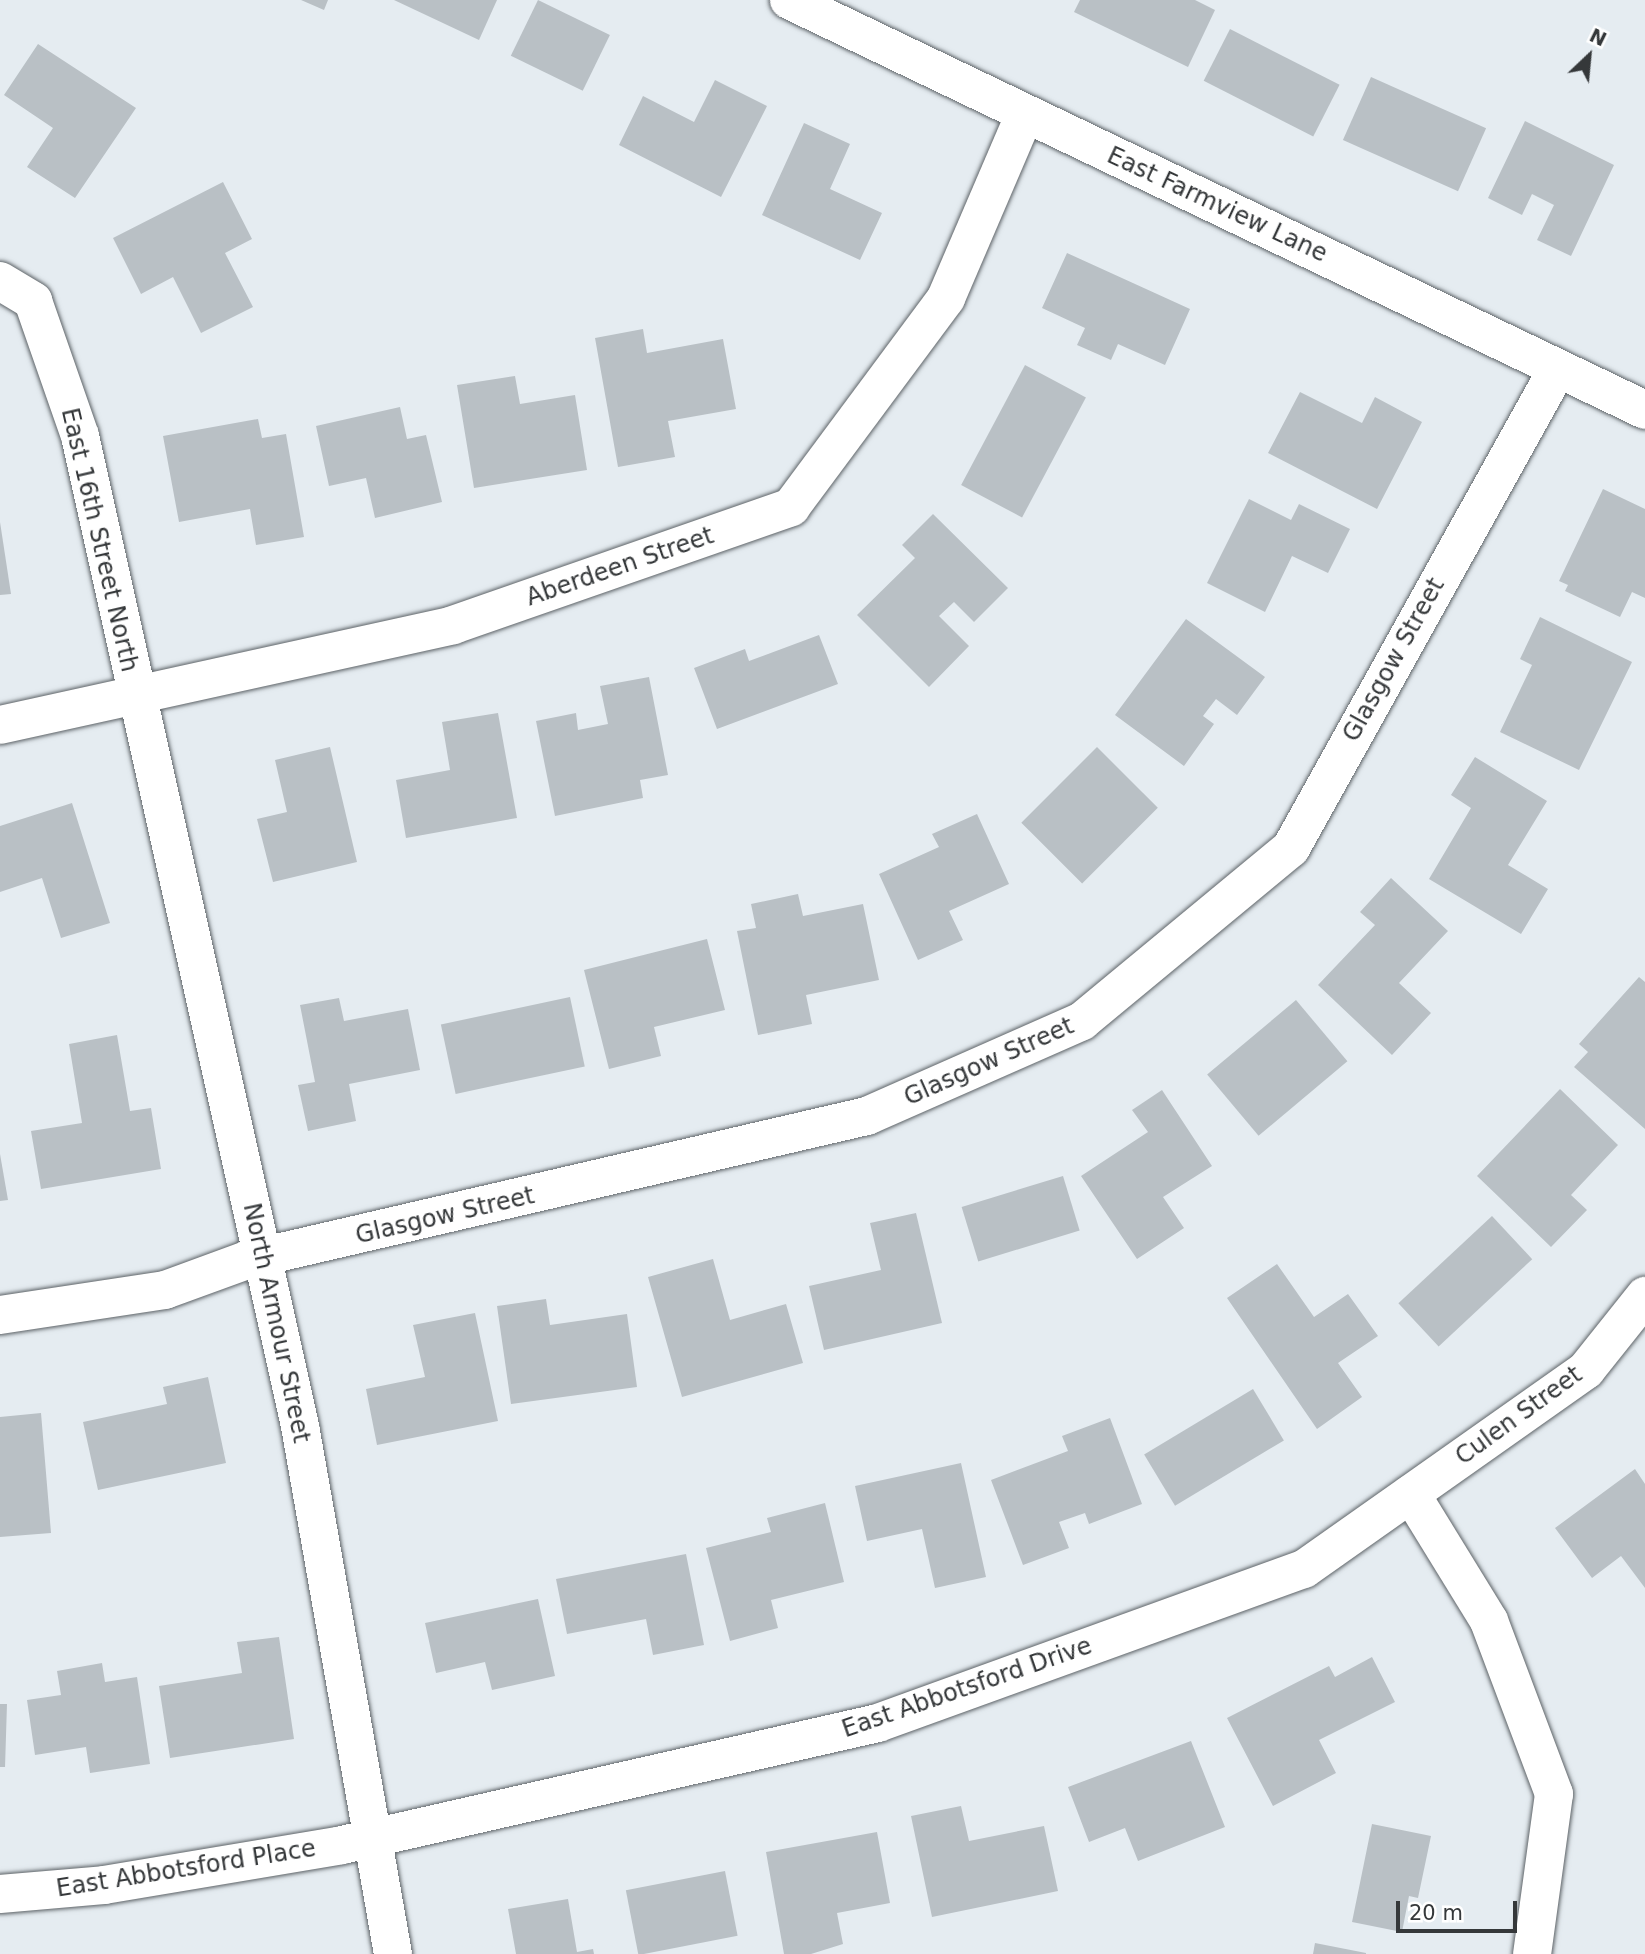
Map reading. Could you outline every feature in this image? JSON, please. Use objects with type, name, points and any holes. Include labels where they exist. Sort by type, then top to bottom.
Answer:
[{"type":"street","name":"East Farmview Lane","points":[[789,0],[1645,410]]},
{"type":"street","name":"Aberdeen Street","points":[[0,725],[136,698],[453,625],[791,507],[946,298],[1025,114]]},
{"type":"street","name":"East 16th Street North","points":[[0,281],[33,301],[80,436],[136,698]]},
{"type":"street","name":"Glasgow Street","points":[[0,1315],[165,1290],[261,1257],[867,1116],[1082,1021],[1291,848],[1558,368]]},
{"type":"street","name":"North Armour Street","points":[[136,698],[299,1426],[393,1954]]},
{"type":"street","name":"Culen Street","points":[[1411,1494],[1586,1370],[1645,1296]]},
{"type":"street","name":"East Abbotsford Drive","points":[[372,1839],[878,1723],[1304,1569],[1411,1494]]},
{"type":"street","points":[[1411,1494],[1489,1621],[1554,1794],[1532,1954]]},
{"type":"street","name":"East Abbotsford Place","points":[[0,1895],[104,1885],[372,1839]]},
{"type":"building","points":[[301,0],[328,0],[324,10]]},
{"type":"building","points":[[394,0],[497,0],[479,40]]},
{"type":"building","points":[[538,0],[610,35],[583,91],[511,56]]},
{"type":"building","points":[[1080,0],[1195,0],[1215,10],[1188,67],[1074,12]]},
{"type":"building","points":[[1230,29],[1340,85],[1313,137],[1204,81]]},
{"type":"building","points":[[38,44],[136,108],[75,198],[27,167],[53,128],[4,95]]},
{"type":"building","points":[[1371,77],[1486,128],[1458,191],[1343,140]]},
{"type":"building","points":[[715,80],[767,106],[721,197],[619,145],[643,96],[694,122]]},
{"type":"building","points":[[1525,121],[1614,165],[1571,256],[1537,240],[1554,205],[1532,194],[1522,215],[1488,198]]},
{"type":"building","points":[[804,123],[850,144],[830,189],[882,213],[860,260],[762,215]]},
{"type":"building","points":[[223,182],[252,239],[225,253],[253,307],[201,333],[173,277],[141,294],[113,238]]},
{"type":"building","points":[[1067,253],[1190,309],[1165,365],[1118,344],[1111,360],[1077,345],[1085,328],[1042,308]]},
{"type":"building","points":[[643,329],[647,353],[723,339],[736,409],[668,421],[675,457],[618,467],[595,338]]},
{"type":"building","points":[[1025,365],[1086,397],[1022,517],[961,485]]},
{"type":"building","points":[[515,376],[520,404],[575,395],[587,470],[474,488],[457,385]]},
{"type":"building","points":[[1300,392],[1362,423],[1375,397],[1422,422],[1377,509],[1268,453]]},
{"type":"building","points":[[400,407],[407,439],[426,435],[442,502],[375,518],[366,478],[329,486],[316,426]]},
{"type":"building","points":[[258,419],[262,438],[286,434],[304,537],[256,545],[250,509],[179,522],[163,436]]},
{"type":"building","points":[[1603,489],[1645,509],[1645,598],[1632,592],[1620,617],[1565,591],[1568,585],[1559,581]]},
{"type":"building","points":[[1249,499],[1291,520],[1299,504],[1350,529],[1328,573],[1292,556],[1265,612],[1207,583]]},
{"type":"building","points":[[933,514],[1008,588],[974,622],[954,602],[939,616],[969,646],[929,687],[857,615],[915,558],[902,545]]},
{"type":"building","points":[[0,522],[11,594],[0,595]]},
{"type":"building","points":[[1540,617],[1632,662],[1579,770],[1500,732],[1532,665],[1520,659]]},
{"type":"building","points":[[1186,619],[1265,677],[1237,715],[1216,699],[1203,716],[1214,724],[1184,766],[1115,715]]},
{"type":"building","points":[[819,635],[838,684],[717,729],[694,668],[745,649],[749,661]]},
{"type":"building","points":[[649,677],[668,775],[640,780],[643,798],[555,816],[536,721],[576,713],[578,730],[608,724],[600,686]]},
{"type":"building","points":[[498,713],[517,818],[406,838],[396,780],[450,770],[442,722]]},
{"type":"building","points":[[330,747],[357,862],[273,882],[257,819],[287,812],[275,760]]},
{"type":"building","points":[[1097,747],[1158,808],[1082,883],[1021,823]]},
{"type":"building","points":[[1475,757],[1547,801],[1508,865],[1548,889],[1521,934],[1429,879],[1471,808],[1451,795]]},
{"type":"building","points":[[72,803],[110,923],[61,938],[42,878],[0,892],[0,826]]},
{"type":"building","points":[[977,814],[1009,884],[949,911],[963,940],[918,960],[879,874],[939,847],[932,834]]},
{"type":"building","points":[[1391,878],[1448,931],[1399,983],[1431,1013],[1392,1055],[1318,985],[1375,925],[1360,912]]},
{"type":"building","points":[[798,894],[803,916],[863,904],[879,980],[806,995],[812,1024],[758,1035],[737,931],[756,928],[751,904]]},
{"type":"building","points":[[707,939],[725,1010],[654,1027],[661,1056],[609,1069],[584,970]]},
{"type":"building","points":[[1639,977],[1645,982],[1645,1129],[1574,1067],[1588,1052],[1579,1044]]},
{"type":"building","points":[[570,997],[585,1066],[456,1094],[441,1024]]},
{"type":"building","points":[[339,998],[344,1021],[408,1009],[420,1070],[349,1084],[356,1121],[308,1131],[298,1085],[315,1082],[300,1005]]},
{"type":"building","points":[[1296,1000],[1347,1061],[1259,1136],[1207,1075]]},
{"type":"building","points":[[117,1035],[130,1111],[151,1108],[161,1169],[41,1189],[31,1131],[82,1123],[69,1044]]},
{"type":"building","points":[[1560,1089],[1618,1145],[1571,1195],[1587,1210],[1551,1247],[1477,1176]]},
{"type":"building","points":[[1162,1090],[1212,1166],[1163,1197],[1184,1228],[1137,1259],[1081,1176],[1148,1132],[1132,1110]]},
{"type":"building","points":[[0,1154],[8,1200],[0,1201]]},
{"type":"building","points":[[1063,1176],[1080,1231],[978,1262],[962,1207]]},
{"type":"building","points":[[916,1213],[942,1323],[824,1350],[809,1286],[881,1270],[870,1223]]},
{"type":"building","points":[[1492,1216],[1532,1259],[1439,1346],[1398,1303]]},
{"type":"building","points":[[713,1259],[730,1320],[786,1304],[803,1363],[682,1397],[648,1277]]},
{"type":"building","points":[[1277,1264],[1314,1317],[1348,1294],[1378,1336],[1338,1363],[1362,1397],[1317,1429],[1227,1298]]},
{"type":"building","points":[[546,1299],[550,1325],[627,1314],[637,1387],[511,1404],[497,1306]]},
{"type":"building","points":[[475,1313],[498,1421],[377,1445],[366,1389],[425,1377],[413,1325]]},
{"type":"building","points":[[208,1377],[226,1463],[98,1490],[83,1422],[167,1404],[163,1387]]},
{"type":"building","points":[[1253,1389],[1284,1440],[1175,1506],[1144,1454]]},
{"type":"building","points":[[41,1413],[51,1533],[0,1537],[0,1417]]},
{"type":"building","points":[[1110,1418],[1142,1504],[1089,1524],[1085,1513],[1059,1522],[1069,1548],[1023,1565],[991,1480],[1068,1451],[1062,1436]]},
{"type":"building","points":[[961,1463],[986,1577],[935,1588],[922,1529],[867,1541],[855,1486]]},
{"type":"building","points":[[1635,1469],[1645,1484],[1645,1588],[1621,1556],[1592,1578],[1555,1528]]},
{"type":"building","points":[[825,1503],[844,1582],[771,1600],[778,1628],[730,1641],[706,1548],[771,1532],[767,1518]]},
{"type":"building","points":[[686,1554],[704,1645],[653,1655],[646,1619],[567,1634],[556,1579]]},
{"type":"building","points":[[538,1599],[555,1676],[492,1690],[485,1662],[436,1673],[425,1623]]},
{"type":"building","points":[[279,1637],[294,1739],[170,1758],[159,1686],[242,1673],[237,1642]]},
{"type":"building","points":[[1372,1657],[1395,1702],[1319,1740],[1336,1773],[1273,1806],[1227,1718],[1329,1666],[1335,1677]]},
{"type":"building","points":[[102,1663],[105,1682],[137,1677],[150,1764],[90,1773],[86,1747],[35,1755],[27,1700],[61,1695],[57,1671]]},
{"type":"building","points":[[0,1704],[7,1704],[5,1767],[0,1767]]},
{"type":"building","points":[[1191,1741],[1225,1827],[1138,1861],[1125,1828],[1089,1842],[1068,1787]]},
{"type":"building","points":[[961,1806],[969,1841],[1044,1826],[1058,1891],[932,1917],[911,1816]]},
{"type":"building","points":[[1372,1824],[1431,1836],[1418,1898],[1409,1896],[1402,1932],[1352,1922]]},
{"type":"building","points":[[877,1832],[890,1903],[837,1913],[843,1944],[811,1954],[784,1954],[766,1852]]},
{"type":"building","points":[[725,1871],[738,1936],[638,1954],[626,1890]]},
{"type":"building","points":[[568,1899],[577,1952],[593,1949],[594,1954],[516,1954],[508,1909]]},
{"type":"building","points":[[1315,1943],[1366,1953],[1366,1954],[1313,1954]]}]
